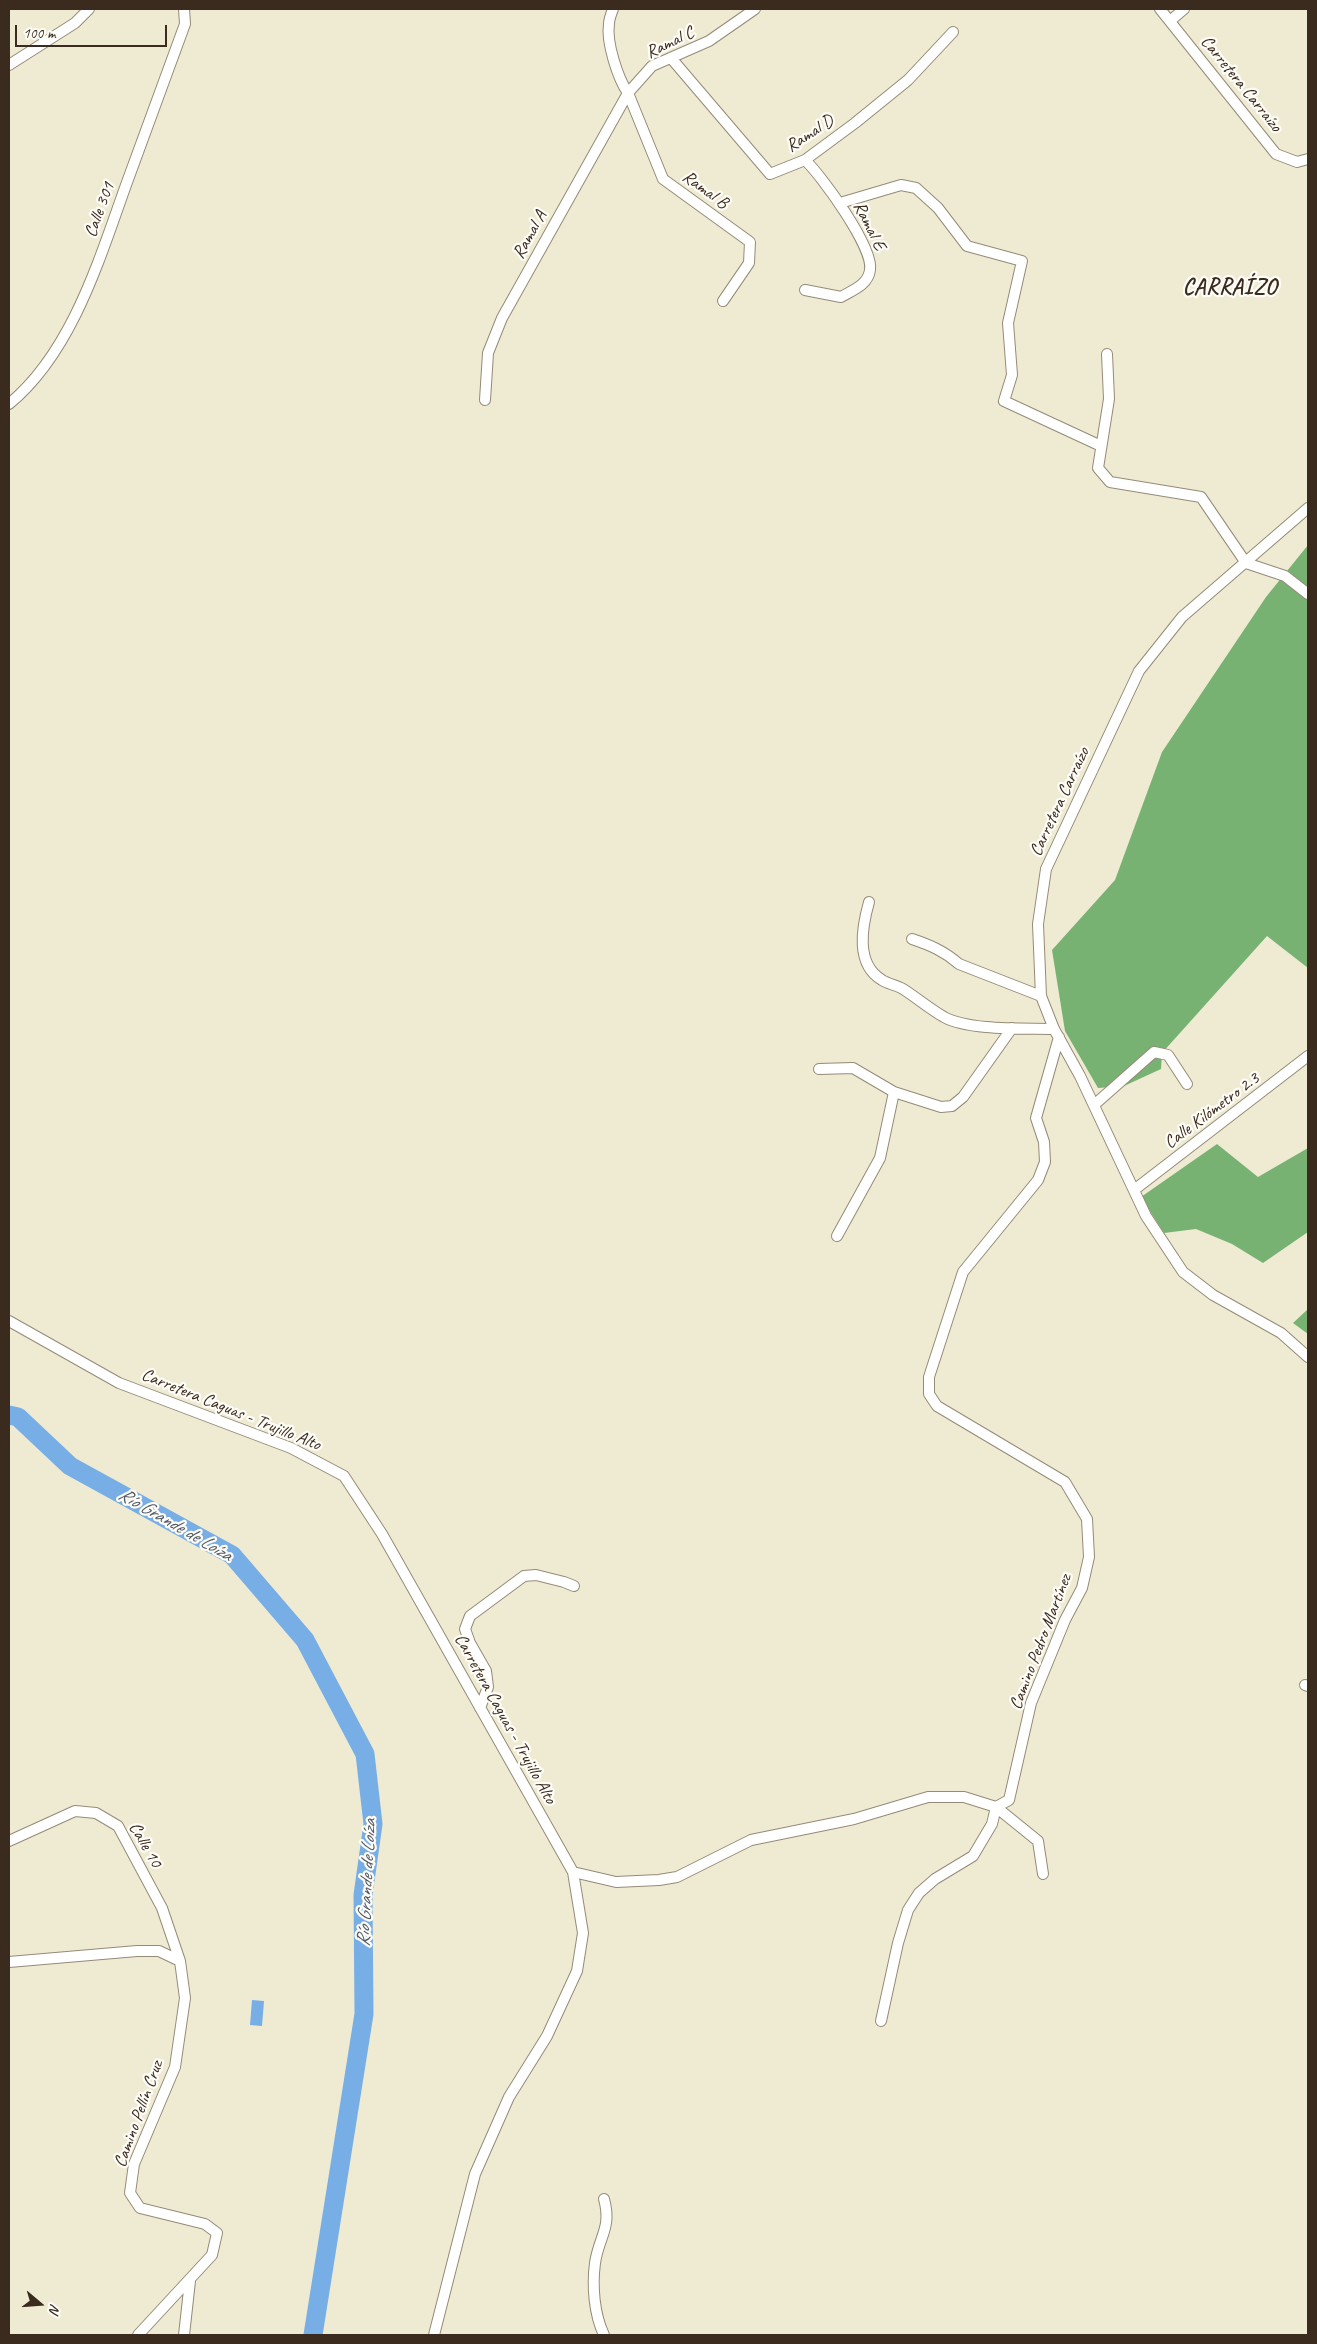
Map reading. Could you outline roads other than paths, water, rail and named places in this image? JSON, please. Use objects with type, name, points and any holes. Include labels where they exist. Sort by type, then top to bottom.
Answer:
[{"type":"street","points":[[9,65],[74,23],[89,9]]},
{"type":"street","name":"Calle 301","points":[[9,404],[24,392],[60,343],[92,278],[185,24],[184,9]]},
{"type":"street","points":[[613,9],[608,25],[610,41],[622,84],[628,93]]},
{"type":"street","name":"Ramal C","points":[[628,93],[652,66],[709,42],[755,9]]},
{"type":"street","name":"Carretera Carraízo","points":[[1160,9],[1276,154],[1297,162],[1308,159]]},
{"type":"street","points":[[1170,21],[1184,9]]},
{"type":"street","name":"Ramal D","points":[[671,58],[770,174],[804,160],[855,123],[908,80],[953,32]]},
{"type":"street","name":"Ramal B","points":[[628,93],[663,179],[750,242],[749,263],[724,301]]},
{"type":"street","name":"Ramal A","points":[[485,400],[488,353],[502,318],[628,93]]},
{"type":"street","name":"Ramal E","points":[[804,160],[840,203],[868,253],[871,269],[865,283],[841,297],[805,290]]},
{"type":"street","points":[[840,203],[902,185],[916,188],[938,208],[967,246],[1022,261],[1008,322],[1012,375],[1004,401],[1101,446]]},
{"type":"street","points":[[1107,354],[1109,398],[1098,468],[1110,482],[1201,497],[1246,563],[1285,576],[1308,594]]},
{"type":"street","name":"Carretera Carraízo","points":[[1308,508],[1182,617],[1139,671],[1046,868],[1038,924],[1041,996],[1146,1216],[1183,1272],[1213,1295],[1281,1333],[1308,1357]]},
{"type":"street","points":[[867,908],[861,942],[871,971],[882,980],[900,987],[945,1017],[962,1023],[1057,1033]]},
{"type":"street","points":[[912,939],[930,945],[959,964],[1041,996]]},
{"type":"street","points":[[819,1069],[853,1068],[894,1092],[941,1107],[952,1106],[963,1097],[1012,1028]]},
{"type":"street","name":"Camino Pedro Martínez","points":[[996,1807],[1010,1800],[1031,1702],[1065,1620],[1082,1588],[1089,1557],[1087,1519],[1065,1482],[937,1406],[929,1394],[929,1377],[963,1272],[1038,1180],[1045,1162],[1044,1142],[1036,1118],[1057,1033]]},
{"type":"street","points":[[1094,1105],[1154,1052],[1168,1055],[1187,1084]]},
{"type":"street","name":"Calle Kilómetro 2.3","points":[[1134,1190],[1308,1056]]},
{"type":"street","points":[[837,1236],[880,1158],[894,1092]]},
{"type":"street","name":"Carretera Caguas - Trujillo Alto","points":[[9,1321],[119,1383],[291,1448],[344,1476],[382,1534],[572,1872],[583,1933],[577,1971],[547,2036],[509,2097],[476,2174],[434,2335]]},
{"type":"street","points":[[480,1708],[488,1687],[486,1671],[470,1643],[466,1628],[470,1616],[524,1576],[536,1575],[574,1586]]},
{"type":"street","points":[[572,1872],[616,1882],[659,1880],[677,1877],[751,1840],[854,1819],[928,1797],[964,1797],[996,1807],[1038,1841],[1043,1874]]},
{"type":"street","points":[[881,2021],[898,1943],[908,1910],[919,1892],[935,1878],[973,1856],[992,1824],[996,1807]]},
{"type":"street","name":"Calle 10","points":[[9,1840],[75,1811],[96,1813],[118,1826],[162,1908],[180,1961]]},
{"type":"street","points":[[9,1962],[137,1950],[159,1951],[180,1961]]},
{"type":"street","name":"Camino Pellín Cruz","points":[[138,2335],[190,2281],[212,2255],[217,2233],[205,2224],[140,2208],[130,2193],[134,2164],[175,2067],[185,1998],[180,1961]]},
{"type":"street","points":[[604,2199],[608,2216],[595,2262],[594,2291],[599,2324],[604,2335]]},
{"type":"street","points":[[184,2335],[190,2281]]},
{"type":"water","points":[[252,2000],[264,2001],[262,2026],[250,2025]]},
{"type":"waterway","name":"Río Grande de Loíza","points":[[9,1415],[18,1417],[70,1466],[232,1555],[305,1640],[365,1754],[373,1824],[363,1895],[364,2014],[313,2335]]},
{"type":"district","name":"CARRAÍZO","points":[[1230,288]]}]
